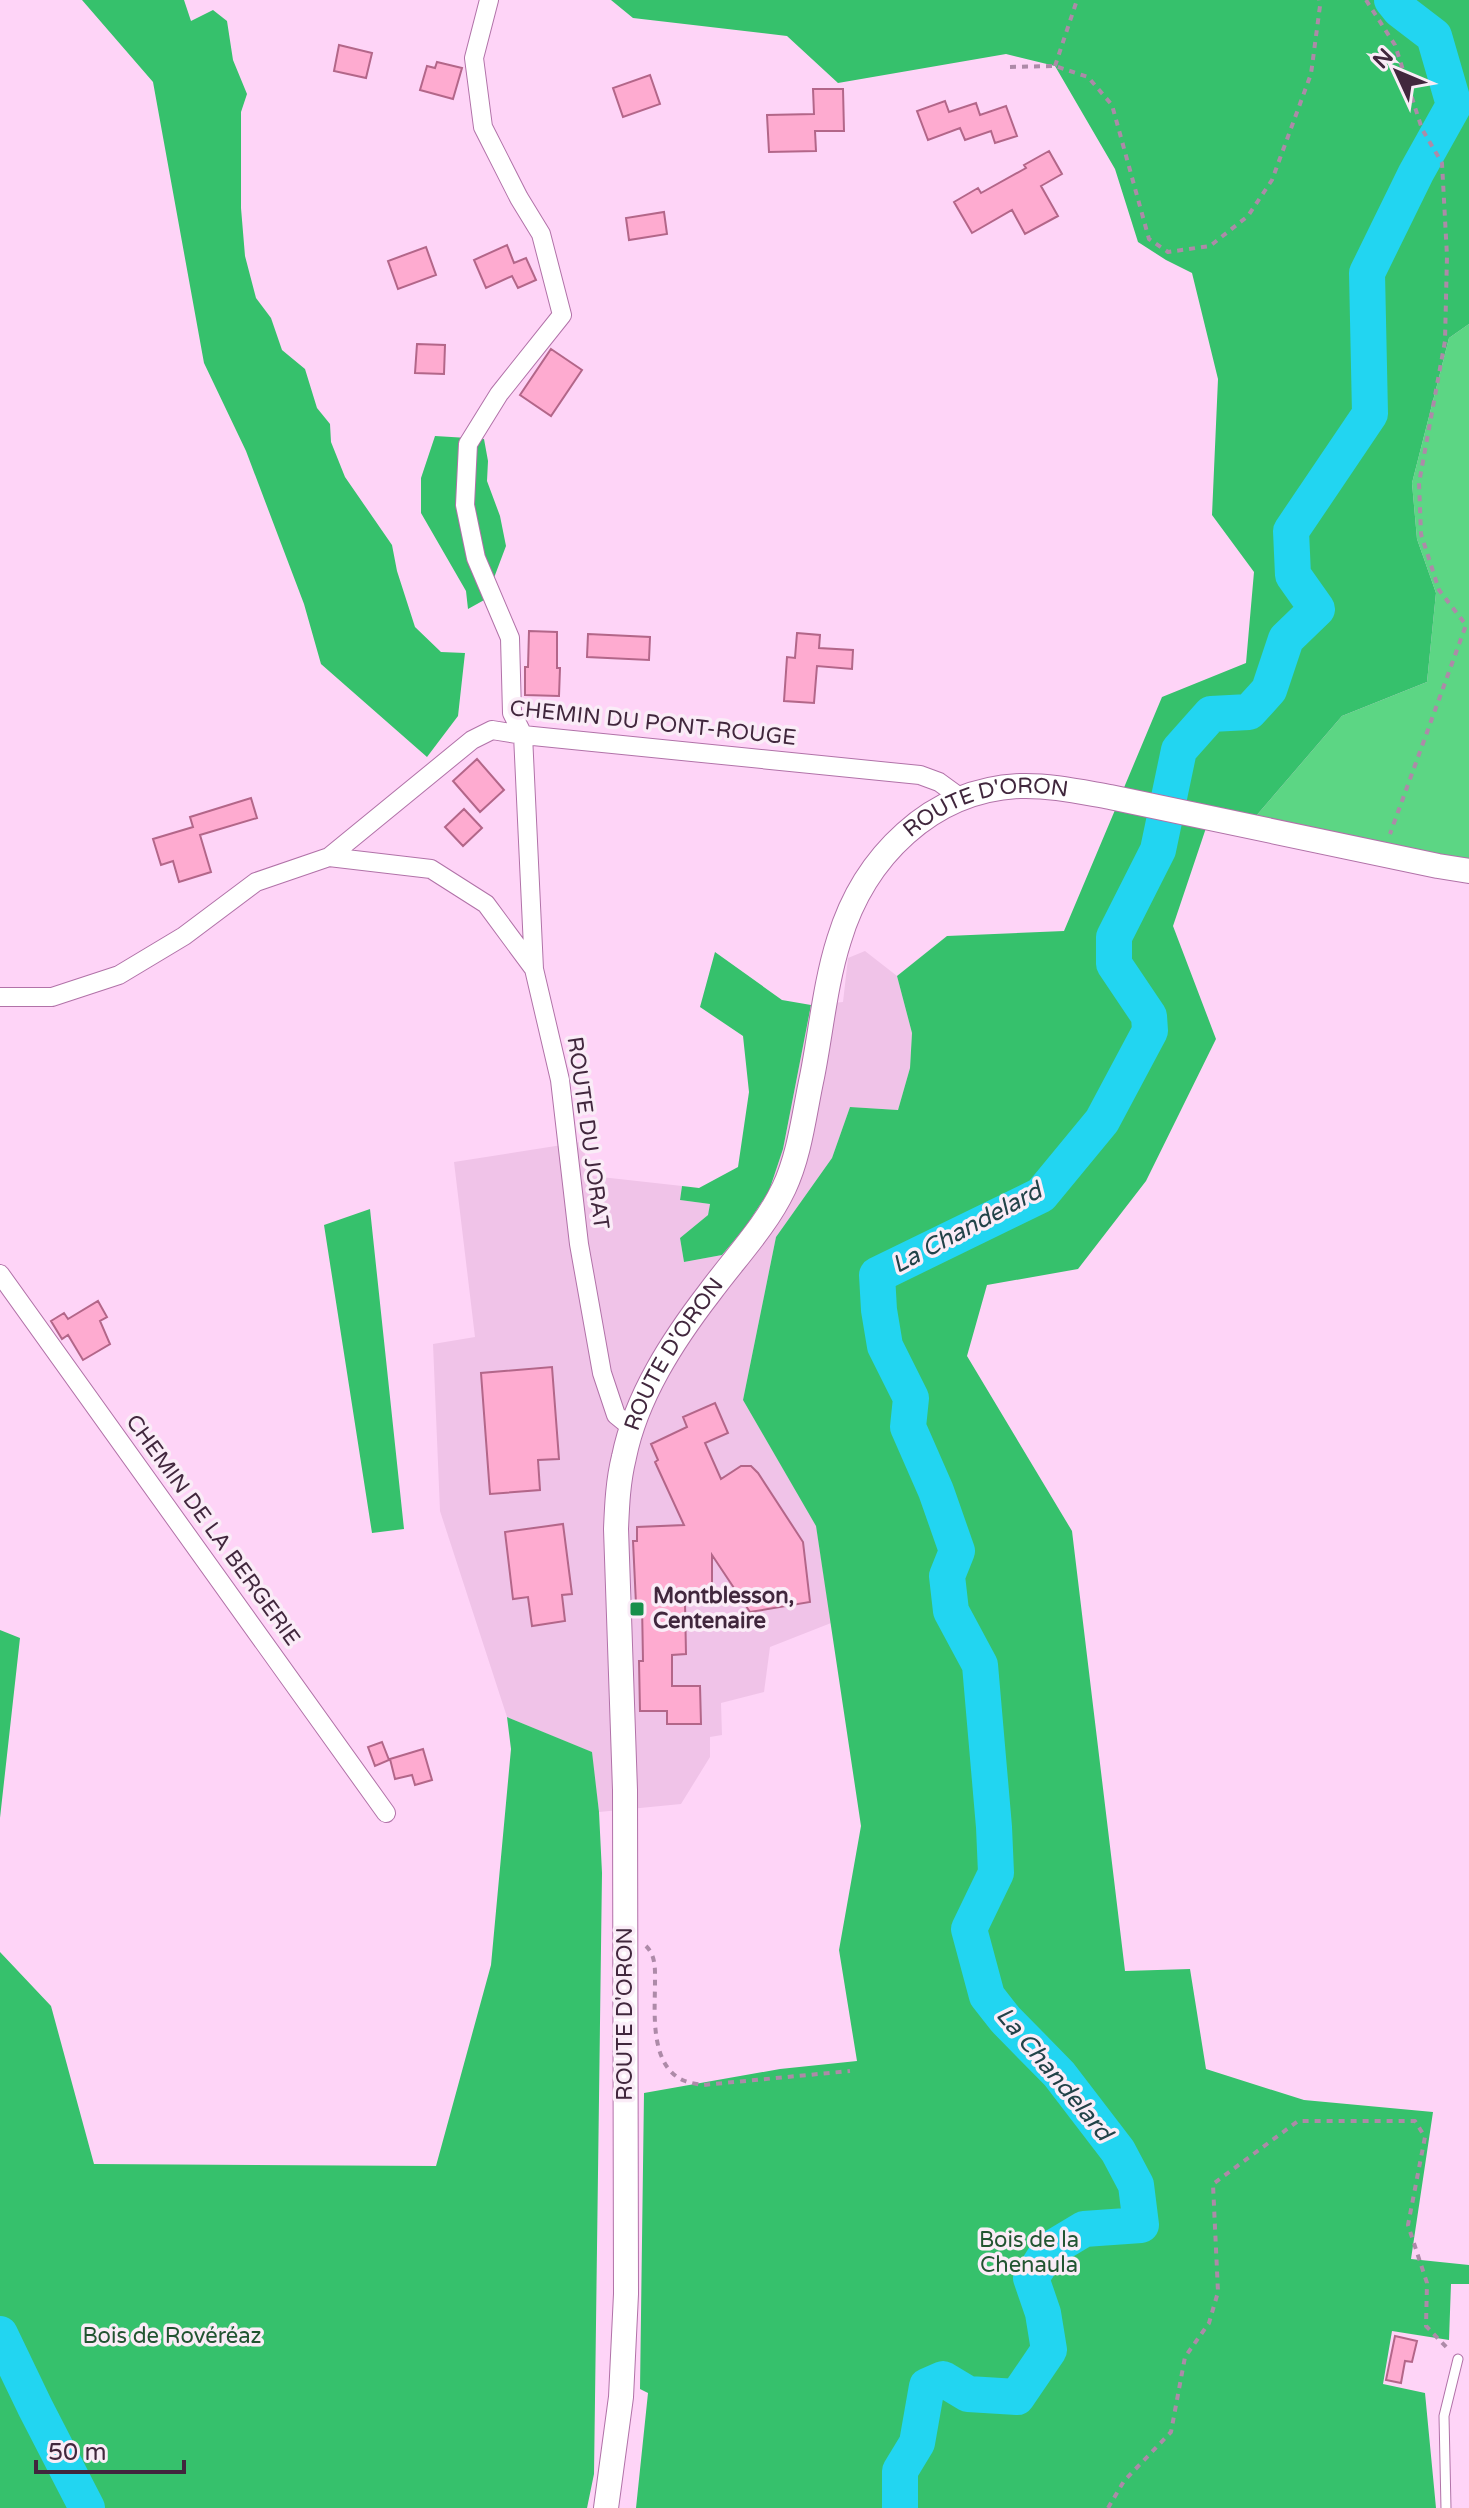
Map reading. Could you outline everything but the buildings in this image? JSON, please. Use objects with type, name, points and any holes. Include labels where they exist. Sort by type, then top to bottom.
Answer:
[{"type":"main road","name":"ROUTE D'ORON","points":[[606,2508],[624,2363],[625,1790],[616,1529],[618,1488],[632,1428],[649,1389],[684,1326],[783,1192],[791,1171],[838,941],[857,893],[882,857],[921,819],[961,798],[990,789],[1024,786],[1132,801],[1469,871]]},
{"type":"street","points":[[489,0],[474,58],[483,127],[541,234],[562,315],[499,394],[468,444],[465,505],[476,558],[510,638],[512,713],[523,735],[534,969]]},
{"type":"street","name":"CHEMIN DU PONT-ROUGE","points":[[329,857],[472,740],[492,730],[920,775],[939,782],[961,798]]},
{"type":"street","name":"ROUTE DU JORAT","points":[[0,997],[52,997],[119,975],[184,936],[256,882],[329,857],[431,869],[486,904],[534,969],[560,1080],[579,1244],[602,1373],[616,1415],[632,1428]]},
{"type":"street","name":"CHEMIN DE LA BERGERIE","points":[[0,1274],[386,1813]]},
{"type":"lane","points":[[1446,2508],[1444,2416],[1458,2359]]},
{"type":"path","points":[[1055,66],[1077,0]]},
{"type":"path","points":[[1010,67],[1055,66],[1088,77],[1112,105],[1149,239],[1168,252],[1210,246],[1248,216],[1272,180],[1311,74],[1319,0]]},
{"type":"path","points":[[1366,0],[1395,45],[1422,129],[1442,163],[1447,256],[1445,341],[1419,483],[1421,534],[1439,590],[1468,623],[1382,855]]},
{"type":"path","points":[[625,1939],[642,1942],[650,1950],[655,1964],[655,2027],[662,2057],[682,2080],[703,2085],[850,2071]]},
{"type":"path","points":[[1108,2508],[1124,2481],[1171,2432],[1185,2357],[1209,2323],[1218,2292],[1213,2184],[1298,2121],[1415,2121],[1425,2137],[1408,2225],[1427,2283],[1426,2326],[1458,2359]]},
{"type":"shaded area","points":[[865,951],[897,976],[912,1033],[910,1068],[898,1110],[850,1107],[832,1158],[776,1237],[743,1400],[816,1525],[831,1623],[770,1647],[764,1692],[721,1703],[722,1735],[710,1737],[710,1757],[681,1804],[599,1812],[591,1752],[507,1717],[440,1511],[433,1344],[475,1337],[454,1162],[581,1142],[592,1176],[682,1186],[680,1200],[710,1204],[708,1215],[680,1238],[684,1262],[722,1255],[769,1191],[783,1149],[811,1005],[843,1002],[848,958]]},
{"type":"green space","points":[[82,0],[184,0],[191,21],[213,10],[227,21],[233,60],[247,94],[241,112],[241,208],[245,256],[256,298],[271,318],[282,350],[305,369],[317,408],[330,424],[331,442],[345,477],[392,545],[415,627],[441,652],[465,653],[458,716],[427,757],[321,664],[304,604],[246,451],[204,363],[153,82]]},
{"type":"green space","points":[[611,0],[1469,0],[1469,324],[1449,338],[1412,483],[1417,539],[1436,593],[1427,682],[1342,716],[1256,816],[1123,790],[1162,697],[1246,663],[1254,572],[1212,515],[1218,379],[1192,273],[1138,242],[1115,169],[1055,66],[1006,54],[838,83],[787,36],[633,18]]},
{"type":"green space","points":[[1469,324],[1469,862],[1256,816],[1342,716],[1427,682],[1436,593],[1417,539],[1412,483],[1449,338]]},
{"type":"green space","points":[[435,436],[484,439],[488,461],[487,481],[500,516],[506,546],[486,599],[468,609],[466,591],[421,513],[421,478]]},
{"type":"green space","name":"Bois de la Chenaula","points":[[1115,810],[1206,828],[1173,926],[1216,1039],[1146,1181],[1078,1269],[987,1285],[967,1356],[1072,1531],[1125,1971],[1190,1969],[1206,2069],[1304,2100],[1433,2112],[1411,2259],[1469,2265],[1469,2284],[1451,2284],[1449,2340],[1392,2331],[1383,2384],[1425,2393],[1436,2508],[636,2508],[648,2393],[640,2389],[644,2093],[780,2069],[857,2061],[839,1950],[861,1826],[816,1526],[743,1400],[776,1237],[832,1158],[850,1107],[898,1110],[910,1068],[912,1033],[897,976],[947,936],[1064,931]]},
{"type":"green space","points":[[715,952],[782,1000],[811,1005],[783,1149],[769,1191],[722,1255],[684,1262],[680,1238],[708,1215],[710,1204],[680,1200],[682,1186],[699,1188],[738,1167],[749,1092],[743,1036],[700,1007]]},
{"type":"green space","points":[[370,1209],[404,1529],[372,1533],[324,1225]]},
{"type":"green space","points":[[0,1630],[20,1638],[0,1818]]},
{"type":"green space","name":"Bois de Rovéréaz","points":[[507,1717],[592,1752],[599,1812],[602,1873],[594,2474],[587,2508],[0,2508],[0,1952],[51,2006],[94,2164],[436,2166],[491,1965],[511,1749]]},
{"type":"waterway","name":"La Chandelard","points":[[900,2508],[900,2471],[917,2443],[927,2386],[943,2379],[968,2394],[1017,2397],[1049,2350],[1043,2313],[1031,2278],[1049,2250],[1084,2229],[1141,2225],[1136,2185],[1118,2151],[1059,2074],[987,1996],[969,1929],[996,1873],[980,1665],[951,1611],[947,1576],[957,1551],[936,1491],[908,1427],[911,1398],[885,1346],[877,1275],[1041,1195],[1102,1121],[1150,1031],[1149,1016],[1114,964],[1114,937],[1158,850],[1179,750],[1211,714],[1249,712],[1269,690],[1286,639],[1317,609],[1293,575],[1291,531],[1370,414],[1367,273],[1416,173],[1454,105],[1434,36],[1392,0]]},
{"type":"waterway","points":[[1454,105],[1469,100]]},
{"type":"waterway","points":[[0,2334],[87,2508]]},
{"type":"place","name":"Montblesson, Centenaire","points":[[637,1609]]}]
